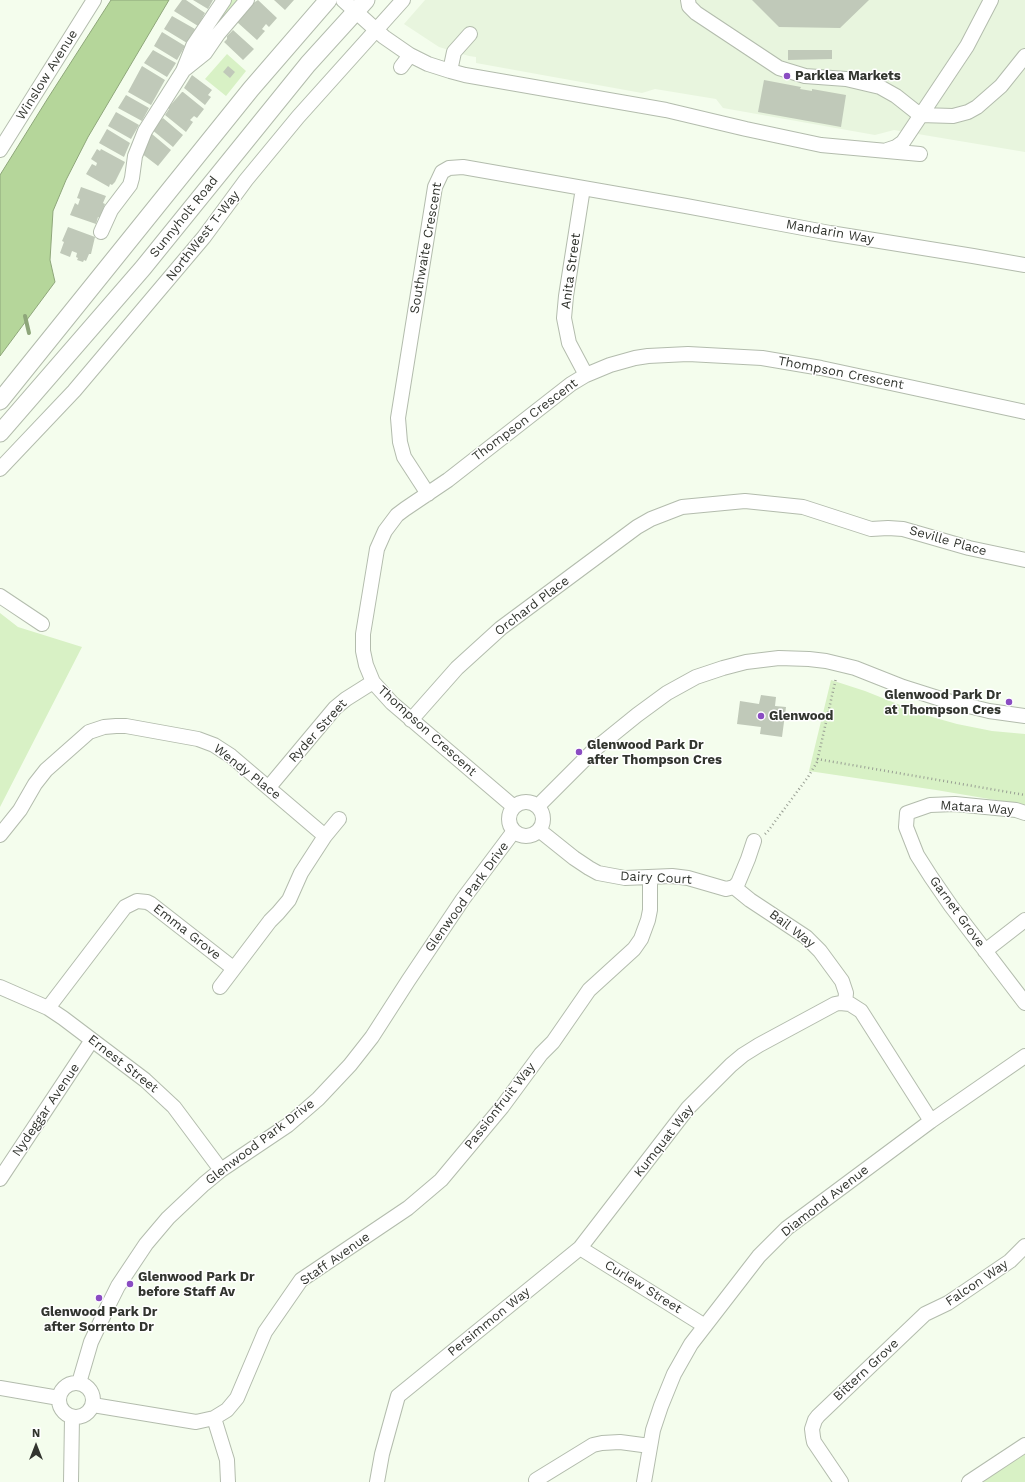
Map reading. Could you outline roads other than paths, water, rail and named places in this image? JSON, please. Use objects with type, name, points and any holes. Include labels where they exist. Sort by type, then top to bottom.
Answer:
[{"type":"main road","points":[[0,401],[251,89],[328,0]]},
{"type":"main road","name":"Sunnyholt Road","points":[[0,433],[143,268],[308,64],[361,6]]},
{"type":"street","name":"Winslow Avenue","points":[[0,150],[94,0]]},
{"type":"street","points":[[101,232],[111,210],[130,185],[135,156],[145,131],[183,71],[193,46],[224,0]]},
{"type":"street","points":[[183,71],[205,53],[218,34],[247,0]]},
{"type":"street","points":[[343,0],[361,6],[376,30],[390,42],[410,55],[428,64],[464,75],[666,110],[746,129],[822,144],[920,154]]},
{"type":"street","name":"NorthWest T-Way","points":[[0,469],[74,391],[138,317],[204,237],[246,180],[298,117],[403,0]]},
{"type":"street","points":[[688,0],[690,6],[696,13],[766,61],[790,72],[804,76],[846,79],[880,87],[896,96],[920,115],[953,116],[968,112],[977,107],[1001,86],[1025,56]]},
{"type":"street","points":[[885,151],[896,147],[903,142],[967,46],[991,0]]},
{"type":"street","points":[[450,71],[454,52],[470,34]]},
{"type":"street","points":[[401,67],[410,55]]},
{"type":"street","name":"Southwaite Crescent","points":[[428,494],[404,457],[400,442],[398,424],[435,187],[439,176],[445,170],[458,166],[686,206]]},
{"type":"street","name":"Anita Street","points":[[583,188],[566,296],[564,318],[569,343],[586,375]]},
{"type":"street","name":"Mandarin Way","points":[[686,206],[830,233],[1025,266]]},
{"type":"street","name":"Thompson Crescent","points":[[514,806],[411,720],[383,694],[373,682],[365,659],[363,638],[377,549],[385,531],[398,516],[448,480],[559,392],[586,375],[621,362],[648,356],[688,354],[752,357],[821,368],[1025,412]]},
{"type":"street","name":"Orchard Place","points":[[411,720],[458,668],[501,628],[637,527],[651,519],[688,506],[762,502],[803,507],[871,529]]},
{"type":"street","name":"Seville Place","points":[[871,529],[903,529],[980,551],[1025,560]]},
{"type":"street","points":[[0,596],[42,624]]},
{"type":"street","points":[[538,806],[595,749],[667,693],[696,677],[746,662],[779,658],[826,661],[855,668],[903,688],[944,700],[989,711],[1025,716]]},
{"type":"street","name":"Ryder Street","points":[[269,787],[335,708],[346,698],[373,682]]},
{"type":"street","name":"Wendy Place","points":[[0,835],[20,810],[38,779],[89,732],[104,727],[126,726],[206,741],[227,752],[325,836]]},
{"type":"street","points":[[528,801],[538,806],[544,816],[544,822],[539,830],[533,835],[522,836],[514,831],[510,825],[509,814],[514,806],[528,801]]},
{"type":"street","name":"Matara Way","points":[[907,814],[930,805],[955,804],[1016,810],[1025,813]]},
{"type":"street","name":"Garnet Grove","points":[[907,814],[906,827],[917,855],[951,906],[1025,1003]]},
{"type":"street","points":[[233,968],[252,947],[270,921],[289,900],[301,873],[325,836],[339,819]]},
{"type":"street","name":"Dairy Court","points":[[539,830],[574,858],[594,870],[617,877],[650,878],[672,876],[701,881],[726,888],[734,887]]},
{"type":"street","name":"Glenwood Park Drive","points":[[79,1384],[91,1342],[115,1292],[146,1244],[168,1218],[204,1184],[221,1170],[288,1125],[318,1099],[350,1065],[372,1037],[463,899],[514,831]]},
{"type":"street","points":[[734,887],[741,877],[754,841]]},
{"type":"street","name":"Passionfruit Way","points":[[408,1208],[441,1180],[502,1107],[541,1054],[553,1042],[594,984],[634,949],[641,939],[648,920],[650,910],[650,878]]},
{"type":"street","name":"Bail Way","points":[[734,887],[747,898],[806,937],[820,951],[842,980],[845,1003]]},
{"type":"street","name":"Emma Grove","points":[[48,1008],[125,907],[137,901],[151,904],[233,968],[220,987]]},
{"type":"street","points":[[985,951],[1025,920]]},
{"type":"street","name":"Ernest Street","points":[[0,987],[48,1008],[92,1040],[164,1097],[183,1118],[221,1170]]},
{"type":"street","points":[[845,1003],[854,1006],[861,1011],[930,1121]]},
{"type":"street","name":"Kumquat Way","points":[[580,1248],[688,1108],[731,1065],[759,1045],[834,1004],[845,1003]]},
{"type":"street","name":"Nydeggar Avenue","points":[[0,1179],[92,1040]]},
{"type":"street","name":"Diamond Avenue","points":[[644,1482],[657,1417],[681,1360],[705,1326],[759,1256],[787,1228],[930,1121],[1025,1056]]},
{"type":"street","name":"Staff Avenue","points":[[93,1405],[196,1422],[214,1418],[227,1410],[236,1398],[264,1332],[301,1280],[408,1208]]},
{"type":"street","name":"Falcon Way","points":[[925,1314],[948,1303],[1010,1261],[1025,1246]]},
{"type":"street","name":"Curlew Street","points":[[580,1248],[705,1326]]},
{"type":"street","name":"Persimmon Way","points":[[377,1482],[382,1454],[398,1396],[580,1248]]},
{"type":"street","name":"Bittern Grove","points":[[841,1482],[814,1442],[807,1428],[821,1412],[925,1314]]},
{"type":"street","points":[[72,1384],[79,1384],[85,1385],[92,1392],[94,1400],[93,1405],[87,1414],[78,1418],[72,1417],[62,1410],[59,1398],[65,1387],[72,1384]]},
{"type":"street","points":[[0,1388],[59,1398]]},
{"type":"street","points":[[71,1482],[72,1417]]},
{"type":"street","points":[[214,1418],[226,1455],[229,1471],[228,1482]]},
{"type":"street","points":[[536,1480],[593,1445],[620,1442],[650,1446]]},
{"type":"street","points":[[969,1482],[1025,1445]]},
{"type":"waterway","points":[[25,316],[29,333]]},
{"type":"place","name":"Parklea Markets","points":[[787,76]]},
{"type":"place","name":"Glenwood Park Dr at Thompson Cres","points":[[1009,702]]},
{"type":"place","name":"Glenwood","points":[[761,716]]},
{"type":"place","name":"Glenwood Park Dr after Thompson Cres","points":[[579,752]]},
{"type":"place","name":"Glenwood Park Dr before Staff Av","points":[[130,1284]]},
{"type":"place","name":"Glenwood Park Dr after Sorrento Dr","points":[[99,1298]]}]
